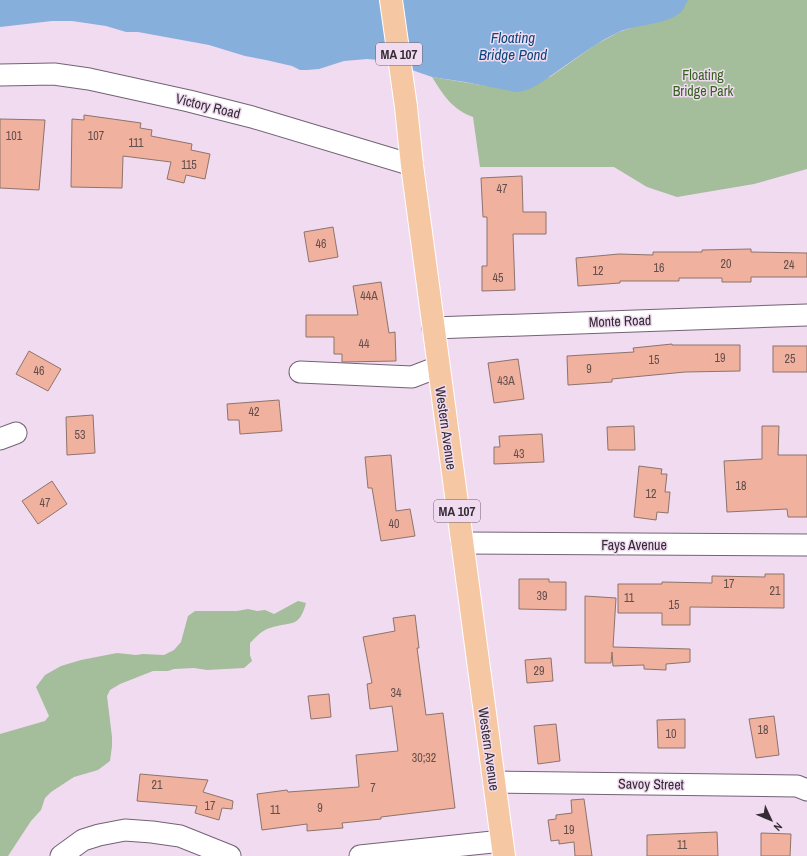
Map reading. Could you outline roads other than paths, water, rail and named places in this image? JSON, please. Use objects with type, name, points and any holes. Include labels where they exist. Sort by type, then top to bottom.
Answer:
[{"type":"main road","name":"Western Avenue","points":[[391,0],[406,107],[438,367],[503,849]]},
{"type":"street","name":"Victory Road","points":[[0,75],[54,74],[89,79],[189,101],[252,117],[412,165]]},
{"type":"street","name":"Monte Road","points":[[433,328],[807,315]]},
{"type":"street","points":[[300,372],[412,377],[438,367]]},
{"type":"street","name":"Fays Avenue","points":[[462,543],[807,545]]},
{"type":"street","name":"Savoy Street","points":[[494,782],[798,786],[807,790]]},
{"type":"street","points":[[61,856],[83,840],[125,830],[180,836],[230,856]]},
{"type":"street","points":[[360,856],[503,849]]},
{"type":"water","name":"Floating Bridge Pond","points":[[0,0],[688,0],[682,11],[676,16],[661,22],[634,27],[619,32],[595,45],[539,84],[516,92],[432,77],[409,69],[399,68],[379,60],[367,59],[344,61],[319,69],[300,70],[292,66],[245,56],[209,45],[138,32],[126,32],[106,26],[72,21],[52,21],[0,27]]},
{"type":"park label","name":"Floating Bridge Park","points":[[703,84]]}]
